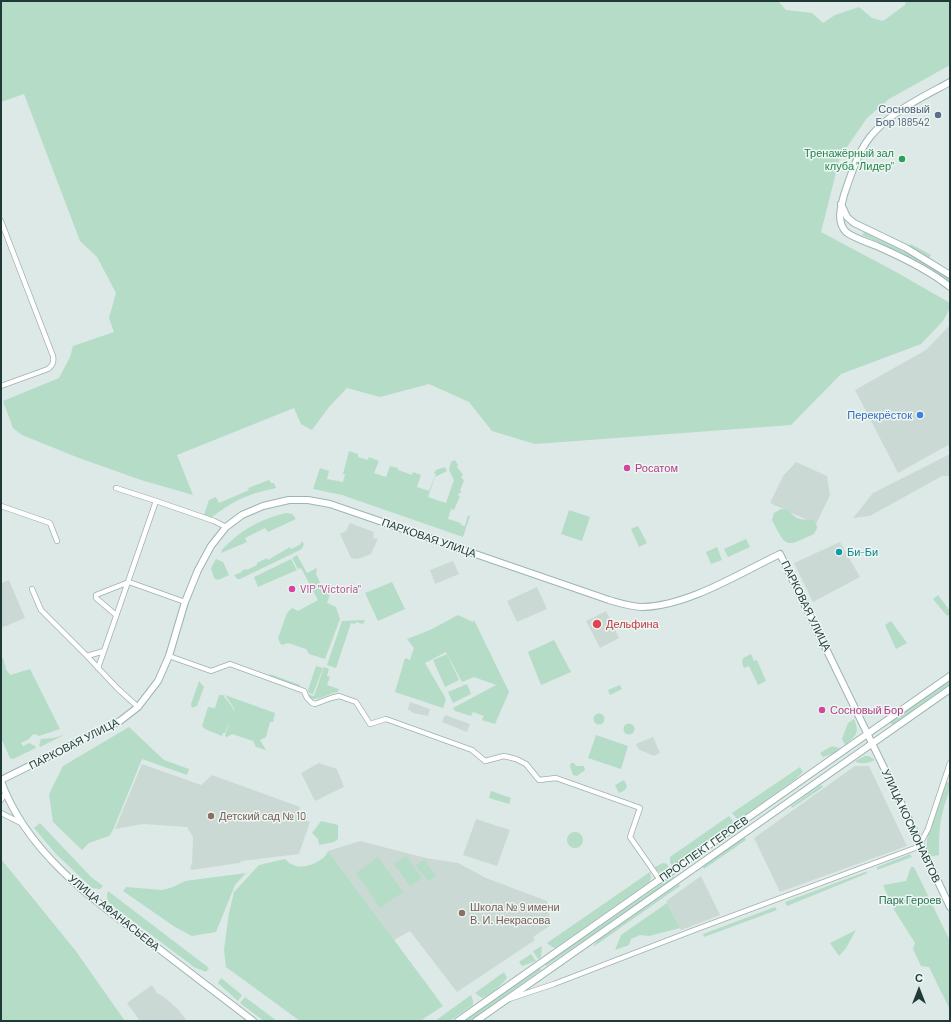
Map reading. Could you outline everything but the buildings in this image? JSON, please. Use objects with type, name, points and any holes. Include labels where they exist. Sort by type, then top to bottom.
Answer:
[{"type":"street","points":[[950,82],[904,108],[885,122],[870,137],[859,156],[849,181],[841,204],[840,219],[844,229],[848,233],[900,256],[940,279],[950,287]]},
{"type":"street","points":[[841,204],[844,212],[854,223],[906,248],[950,275]]},
{"type":"street","points":[[1,221],[54,361],[52,366],[48,369],[1,386]]},
{"type":"street","points":[[116,488],[214,521],[226,527]]},
{"type":"street","name":"ПАРКОВАЯ УЛИЦА","points":[[1,781],[120,721],[138,707],[158,681],[169,656],[185,602],[204,557],[211,546],[226,527],[242,515],[263,506],[289,500],[308,500],[330,504],[603,598],[627,605],[642,607],[668,604],[686,598],[780,554],[868,733]]},
{"type":"street","points":[[98,668],[156,501]]},
{"type":"street","points":[[1,506],[50,523],[57,541]]},
{"type":"street","points":[[116,615],[96,598],[96,595],[129,582],[185,602]]},
{"type":"street","points":[[32,589],[41,610],[138,707]]},
{"type":"street","points":[[87,656],[104,651]]},
{"type":"street","points":[[169,656],[211,671],[230,664],[304,691],[307,698],[312,703],[316,704],[339,696],[356,702],[370,724],[386,719],[472,750],[485,761],[504,756],[516,759],[526,764],[539,780],[556,778],[640,808],[630,837],[660,880]]},
{"type":"street","name":"ПРОСПЕКТ ГЕРОЕВ","points":[[458,1021],[950,676]]},
{"type":"street","name":"ПРОСПЕКТ ГЕРОЕВ","points":[[476,1021],[950,690]]},
{"type":"street","name":"УЛИЦА КОСМОНАВТОВ","points":[[868,733],[950,907]]},
{"type":"street","points":[[920,844],[928,829],[950,763]]},
{"type":"street","name":"УЛИЦА АФАНАСЬЕВА","points":[[1,781],[21,823],[54,862],[79,887],[253,1021]]},
{"type":"street","points":[[1,800],[6,794]]},
{"type":"street","points":[[1,812],[21,823]]},
{"type":"street","name":"ПРОСПЕКТ ГЕРОЕВ","points":[[507,1000],[525,995],[915,848],[920,844]]},
{"type":"shaded area","points":[[950,325],[950,444],[898,473],[855,390],[926,350]]},
{"type":"shaded area","points":[[950,454],[950,476],[942,476],[870,516],[853,518],[873,493]]},
{"type":"shaded area","points":[[796,462],[827,476],[830,495],[816,524],[770,503],[783,476]]},
{"type":"shaded area","points":[[350,523],[374,532],[373,538],[378,539],[371,554],[358,559],[351,558],[340,534],[346,531]]},
{"type":"shaded area","points":[[840,542],[860,577],[813,602],[794,563]]},
{"type":"shaded area","points":[[453,561],[459,574],[435,584],[430,570]]},
{"type":"shaded area","points":[[9,580],[25,618],[1,628],[1,583]]},
{"type":"shaded area","points":[[537,587],[547,609],[517,622],[507,601]]},
{"type":"shaded area","points":[[606,611],[619,638],[600,648],[586,621]]},
{"type":"shaded area","points":[[410,702],[430,709],[428,716],[413,713],[408,709]]},
{"type":"shaded area","points":[[445,715],[470,724],[467,732],[442,722]]},
{"type":"shaded area","points":[[653,737],[660,753],[654,756],[638,749],[636,744]]},
{"type":"shaded area","points":[[319,763],[337,769],[344,787],[315,801],[301,773]]},
{"type":"shaded area","name":"Детский сад № 10","points":[[142,764],[201,785],[212,775],[300,807],[298,814],[307,817],[306,821],[310,822],[299,854],[242,861],[239,863],[192,870],[190,869],[192,863],[193,837],[187,827],[143,824],[115,829]]},
{"type":"shaded area","points":[[855,766],[869,766],[907,846],[780,892],[754,838]]},
{"type":"shaded area","points":[[476,819],[510,830],[497,866],[463,855]]},
{"type":"shaded area","name":"Школа № 9 имени В. И. Некрасова","points":[[360,841],[426,858],[458,863],[486,878],[547,901],[551,925],[533,937],[535,940],[457,992],[410,931],[394,940],[328,851]]},
{"type":"shaded area","points":[[701,876],[720,915],[681,930],[666,901]]},
{"type":"shaded area","points":[[152,985],[157,993],[178,1009],[187,1021],[140,1021],[127,1003]]},
{"type":"green space","points":[[1,1],[778,1],[786,10],[812,13],[823,23],[835,15],[859,7],[872,18],[883,21],[905,5],[906,1],[950,1],[950,65],[889,99],[867,118],[840,157],[821,232],[950,303],[950,308],[943,321],[921,344],[841,374],[791,425],[535,444],[492,431],[469,402],[429,384],[380,397],[347,388],[329,407],[312,430],[301,424],[294,408],[177,455],[193,495],[141,480],[79,458],[22,435],[13,428],[3,401],[59,378],[70,357],[73,346],[114,332],[109,318],[116,293],[97,257],[80,241],[24,94],[1,102]]},
{"type":"green space","points":[[864,232],[930,265],[950,279],[950,284],[930,269],[862,235]]},
{"type":"green space","points":[[911,244],[931,255],[928,260],[909,249]]},
{"type":"green space","points":[[349,451],[358,454],[358,457],[368,460],[369,457],[379,461],[374,473],[386,477],[390,466],[412,475],[413,472],[421,475],[417,487],[429,491],[436,474],[434,473],[436,470],[445,467],[447,471],[435,477],[428,497],[446,503],[454,480],[449,470],[451,462],[455,460],[458,465],[457,467],[463,475],[461,477],[464,480],[460,491],[461,493],[459,493],[458,496],[460,496],[454,510],[451,509],[448,519],[461,523],[461,525],[465,526],[468,515],[470,516],[463,537],[342,495],[313,489],[320,468],[329,471],[327,479],[343,482],[345,474],[343,474]]},
{"type":"green space","points":[[269,480],[271,483],[274,483],[276,488],[242,498],[211,518],[204,515],[209,500],[216,497],[219,503],[249,490],[248,488]]},
{"type":"green space","points":[[781,509],[789,510],[796,518],[799,519],[814,520],[817,528],[814,534],[792,543],[784,541],[772,520],[774,513]]},
{"type":"green space","points":[[569,510],[590,517],[582,541],[561,534]]},
{"type":"green space","points":[[286,513],[292,514],[296,519],[268,532],[265,528],[245,538],[247,542],[221,553],[231,541],[249,527],[263,520]]},
{"type":"green space","points":[[638,526],[647,543],[639,547],[631,529]]},
{"type":"green space","points":[[746,539],[750,547],[728,557],[724,549]]},
{"type":"green space","points":[[302,541],[304,544],[302,549],[240,579],[237,579],[234,575],[257,565],[257,563],[267,558],[268,560],[290,547],[291,549],[301,544]]},
{"type":"green space","points":[[717,547],[722,560],[711,564],[706,552]]},
{"type":"green space","points":[[297,555],[307,573],[317,568],[316,574],[324,591],[329,592],[330,594],[327,603],[336,607],[340,619],[325,659],[309,654],[306,649],[288,643],[282,645],[278,638],[287,613],[292,608],[298,611],[318,600],[301,568],[298,569],[292,558]]},
{"type":"green space","points":[[216,559],[223,562],[229,575],[218,580],[214,578],[211,568]]},
{"type":"green space","points":[[291,559],[297,570],[258,587],[254,577]]},
{"type":"green space","points":[[392,582],[405,609],[378,621],[365,593]]},
{"type":"green space","points":[[938,595],[950,611],[950,614],[947,616],[933,599]]},
{"type":"green space","points":[[458,615],[473,622],[474,620],[509,692],[495,724],[482,720],[484,716],[473,712],[471,716],[455,711],[453,708],[496,685],[474,677],[462,682],[446,652],[425,663],[446,699],[443,708],[395,692],[405,658],[410,660],[414,648],[407,639],[430,630]]},
{"type":"green space","points":[[365,620],[363,624],[356,622],[355,624],[351,623],[336,668],[327,665],[342,621]]},
{"type":"green space","points":[[891,621],[907,643],[896,649],[885,625]]},
{"type":"green space","points":[[554,640],[571,672],[541,685],[528,652]]},
{"type":"green space","points":[[447,654],[459,680],[445,687],[433,660]]},
{"type":"green space","points":[[751,654],[754,661],[757,660],[766,681],[758,685],[749,666],[744,668],[742,663],[743,658]]},
{"type":"green space","points":[[1,658],[3,658],[6,669],[10,675],[30,669],[60,729],[39,736],[35,734],[32,735],[29,739],[21,743],[23,746],[29,743],[36,748],[13,759],[10,758],[1,738]]},
{"type":"green space","points":[[316,666],[323,668],[313,694],[309,693],[308,690]]},
{"type":"green space","points":[[324,667],[329,669],[327,676],[330,677],[327,685],[339,689],[338,692],[317,699],[310,699],[307,694],[314,696]]},
{"type":"green space","points":[[270,674],[300,685],[299,688],[271,678]]},
{"type":"green space","points":[[950,680],[950,684],[892,725],[890,722]]},
{"type":"green space","points":[[199,681],[204,687],[197,706],[192,708],[191,704]]},
{"type":"green space","points":[[467,684],[471,694],[453,703],[448,692]]},
{"type":"green space","points":[[620,685],[622,689],[610,695],[608,690]]},
{"type":"green space","points":[[219,695],[223,695],[233,708],[233,712],[234,708],[225,695],[275,713],[273,722],[270,722],[266,737],[260,740],[266,750],[256,747],[253,741],[232,734],[227,737],[225,736],[230,720],[225,733],[223,733],[222,736],[205,729],[202,726],[208,707],[215,708]]},
{"type":"green space","points":[[599,713],[603,715],[605,719],[603,723],[599,725],[595,723],[593,719],[595,715]]},
{"type":"green space","points":[[854,719],[857,728],[856,734],[845,745],[842,739],[848,723]]},
{"type":"green space","points":[[629,723],[633,725],[635,729],[633,733],[629,735],[625,733],[623,729],[625,725]]},
{"type":"green space","points":[[129,727],[164,760],[189,769],[187,775],[142,759],[113,830],[109,836],[89,843],[82,850],[53,822],[49,794],[63,766]]},
{"type":"green space","points":[[64,735],[40,747],[39,745],[41,739]]},
{"type":"green space","points":[[596,735],[628,746],[621,769],[588,758]]},
{"type":"green space","points":[[832,746],[840,748],[835,753],[823,757],[820,753]]},
{"type":"green space","points":[[865,756],[869,756],[875,760],[865,763],[855,761]]},
{"type":"green space","points":[[571,763],[574,763],[576,766],[584,766],[585,770],[577,776],[573,775],[570,766]]},
{"type":"green space","points":[[800,767],[803,772],[794,780],[738,820],[732,813]]},
{"type":"green space","points":[[624,780],[627,786],[625,790],[619,793],[615,785]]},
{"type":"green space","points":[[945,781],[950,783],[950,787],[941,822],[939,855],[928,857],[927,840],[929,830]]},
{"type":"green space","points":[[821,785],[823,787],[792,808],[791,806]]},
{"type":"green space","points":[[491,791],[511,798],[509,804],[489,798]]},
{"type":"green space","points":[[729,816],[734,822],[672,866],[670,857]]},
{"type":"green space","points":[[321,821],[338,825],[338,839],[334,842],[319,845],[318,839],[312,833]]},
{"type":"green space","points":[[40,823],[91,877],[103,886],[100,889],[92,888],[56,854],[34,828]]},
{"type":"green space","points":[[575,832],[581,834],[583,840],[581,846],[575,848],[569,846],[567,840],[569,834]]},
{"type":"green space","points":[[744,837],[746,840],[704,869],[703,866]]},
{"type":"green space","points":[[328,851],[443,1006],[420,1021],[300,1021],[226,967],[224,949],[229,913],[234,892],[259,865],[285,859],[292,865],[304,866],[322,859]]},
{"type":"green space","points":[[910,854],[912,857],[877,870],[877,867]]},
{"type":"green space","points":[[406,856],[422,878],[410,886],[394,864]]},
{"type":"green space","points":[[378,857],[403,892],[380,908],[356,873]]},
{"type":"green space","points":[[1,859],[75,950],[125,1021],[1,1021]]},
{"type":"green space","points":[[424,860],[436,876],[428,881],[415,865]]},
{"type":"green space","points":[[663,863],[667,864],[669,868],[662,872],[656,871],[655,867]]},
{"type":"green space","name":"Парк Героев","points":[[911,867],[914,867],[950,941],[950,1010],[929,967],[921,966],[913,949],[915,943],[893,908],[883,885],[906,881]]},
{"type":"green space","points":[[650,872],[651,878],[649,882],[555,948],[547,943]]},
{"type":"green space","points":[[865,872],[868,873],[787,906],[785,902]]},
{"type":"green space","points":[[246,873],[235,885],[216,932],[192,936],[175,927],[123,891],[126,887],[162,890],[173,887],[185,881]]},
{"type":"green space","points":[[673,876],[674,878],[546,966],[545,964]]},
{"type":"green space","points":[[679,884],[680,886],[593,947],[597,941]]},
{"type":"green space","points":[[108,891],[209,968],[206,972],[194,967],[109,903],[107,896]]},
{"type":"green space","points":[[667,903],[680,928],[649,936],[640,935],[631,939],[629,945],[615,950],[621,935]]},
{"type":"green space","points":[[775,907],[777,910],[704,937],[703,934]]},
{"type":"green space","points":[[856,930],[846,948],[839,956],[830,943]]},
{"type":"green space","points":[[542,946],[541,957],[538,959],[533,951]]},
{"type":"green space","points":[[531,954],[536,961],[522,966],[519,962]]},
{"type":"green space","points":[[540,968],[541,970],[470,1021],[464,1021]]},
{"type":"green space","points":[[504,972],[507,978],[499,987],[482,998],[475,993]]},
{"type":"green space","points":[[221,978],[242,995],[238,1001],[218,983]]},
{"type":"green space","points":[[471,995],[473,1005],[450,1021],[435,1021]]},
{"type":"green space","points":[[245,997],[277,1021],[264,1021],[240,1003]]},
{"type":"place","name":"Сосновый Бор 188542","points":[[938,115]]},
{"type":"place","name":"Тренажёрный зал клуба \"Лидер\"","points":[[902,159]]},
{"type":"place","name":"Перекрёсток","points":[[920,415]]},
{"type":"place","name":"Росатом","points":[[627,468]]},
{"type":"place","name":"Би-Би","points":[[839,552]]},
{"type":"place","name":"VIP \"Victoria\"","points":[[292,589]]},
{"type":"place","name":"Дельфина","points":[[597,624]]},
{"type":"place","name":"Сосновый Бор","points":[[822,710]]},
{"type":"place","name":"Детский сад № 10","points":[[211,816]]},
{"type":"place","name":"Школа № 9 имени В. И. Некрасова","points":[[462,913]]}]
